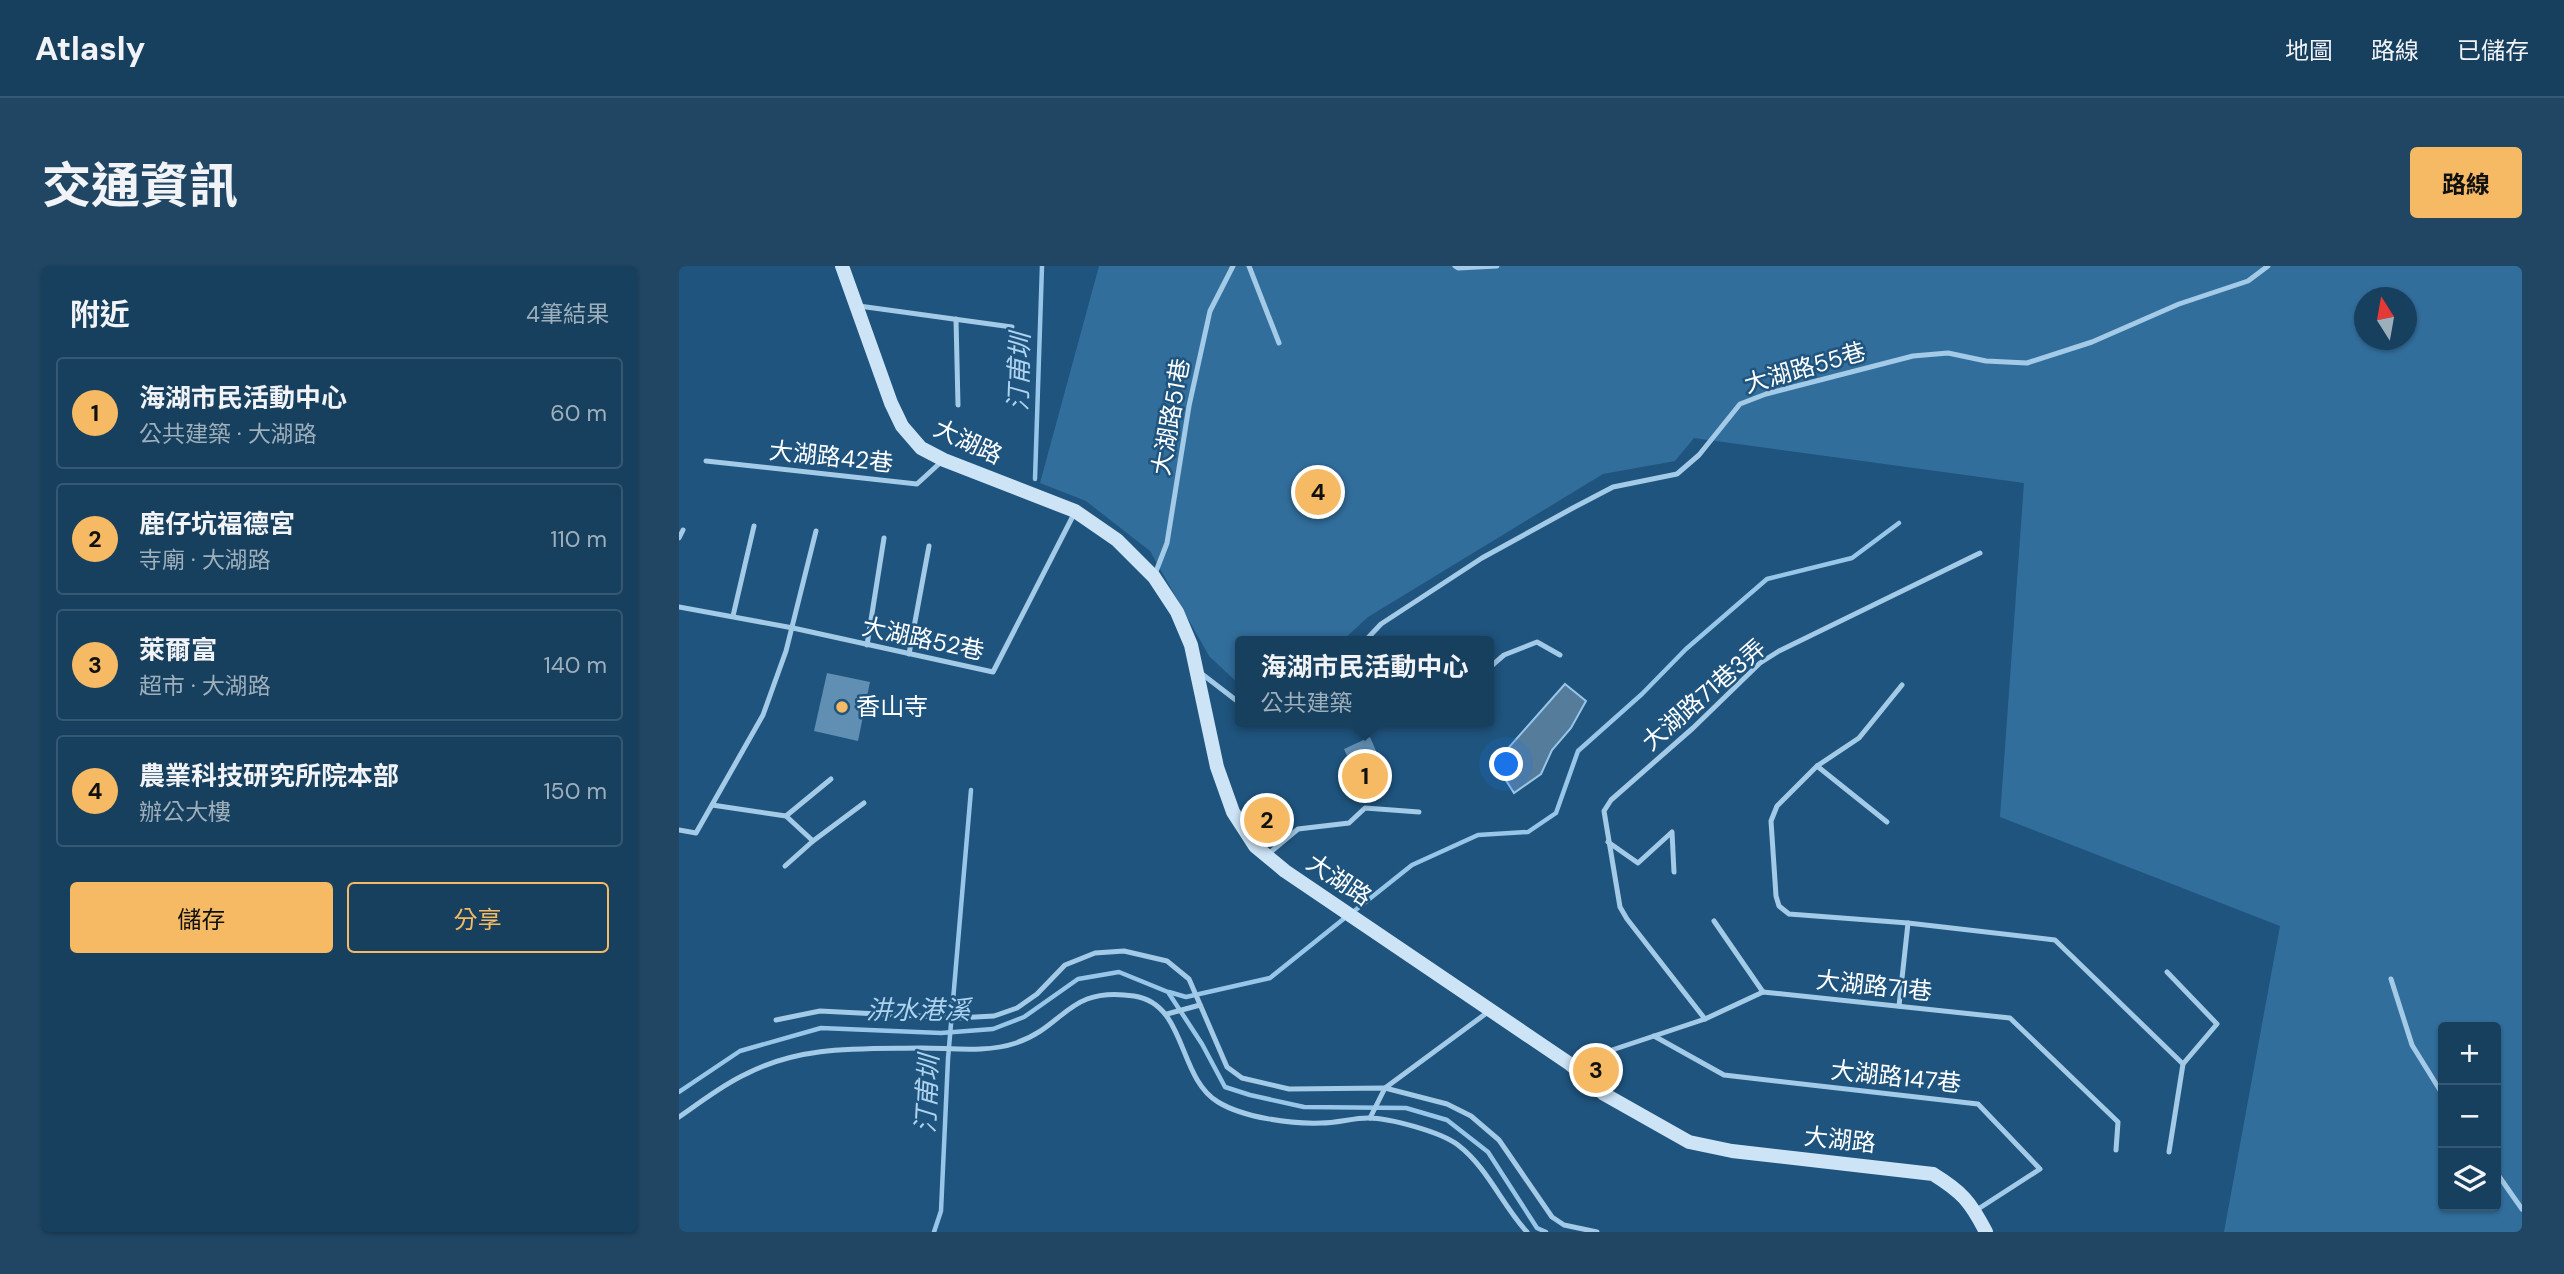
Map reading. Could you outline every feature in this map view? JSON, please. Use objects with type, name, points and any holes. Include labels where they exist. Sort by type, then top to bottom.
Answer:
[{"type":"street","name":"大湖路","points":[[842,266],[891,403],[902,426],[921,448],[944,460],[1075,511],[1117,540],[1154,577],[1177,612],[1191,645],[1217,766],[1233,812],[1255,846],[1285,871],[1570,1064],[1604,1094],[1689,1142],[1732,1151],[1933,1174],[1956,1188],[1975,1211],[1986,1232]]},
{"type":"lane","name":"大湖路51巷","points":[[1154,577],[1167,543],[1189,406],[1209,311],[1233,266]]},
{"type":"lane","points":[[1249,266],[1279,343]]},
{"type":"lane","points":[[1455,266],[1497,266]]},
{"type":"lane","name":"大湖路55巷","points":[[1370,636],[1381,624],[1482,558],[1571,509],[1613,487],[1677,474],[1699,455],[1740,404],[1766,394],[1913,356],[1948,353],[1986,360],[2027,363],[2092,342],[2179,304],[2248,281],[2268,266]]},
{"type":"lane","points":[[855,306],[1012,327]]},
{"type":"lane","points":[[956,319],[958,405]]},
{"type":"lane","name":"大湖路42巷","points":[[706,461],[917,484],[944,460]]},
{"type":"lane","name":"大湖路52巷","points":[[679,607],[793,628],[993,672],[1075,511]]},
{"type":"lane","points":[[733,616],[754,526]]},
{"type":"lane","points":[[679,538],[683,530]]},
{"type":"lane","points":[[679,830],[696,833],[763,715],[793,628],[816,531]]},
{"type":"lane","points":[[867,645],[884,538]]},
{"type":"lane","points":[[909,654],[929,546]]},
{"type":"lane","name":"大湖路71巷3弄","points":[[1705,1019],[1620,907],[1604,811],[1611,800],[1693,728],[1760,663],[1779,651],[1980,553]]},
{"type":"lane","points":[[1494,664],[1504,655],[1537,642],[1560,655]]},
{"type":"lane","points":[[1196,670],[1235,699]]},
{"type":"lane","points":[[1902,685],[1859,738],[1817,766],[1777,806],[1771,821],[1779,906],[1789,914],[1908,923],[2055,940],[2183,1065]]},
{"type":"lane","points":[[1817,766],[1887,822]]},
{"type":"lane","points":[[786,816],[831,779]]},
{"type":"lane","points":[[785,866],[864,803]]},
{"type":"lane","points":[[712,805],[786,816],[813,841]]},
{"type":"lane","points":[[1266,855],[1298,829],[1349,823],[1365,808],[1419,812]]},
{"type":"lane","points":[[1608,842],[1638,863],[1672,832],[1674,872]]},
{"type":"lane","points":[[1570,1064],[1705,1019],[1763,992],[1714,921]]},
{"type":"lane","points":[[1899,1006],[1908,923]]},
{"type":"lane","points":[[776,1020],[820,1011],[957,1018],[994,1016],[1017,1008],[1037,994],[1065,965],[1095,953],[1124,951],[1167,961],[1189,979],[1227,1068],[1242,1078],[1289,1089],[1385,1088],[1447,1104],[1471,1116],[1499,1140],[1552,1217],[1564,1225],[1597,1232]]},
{"type":"lane","points":[[2167,972],[2217,1024],[2183,1065],[2169,1152]]},
{"type":"lane","points":[[2391,979],[2412,1045],[2438,1087]]},
{"type":"lane","name":"大湖路71巷","points":[[1763,992],[2010,1018],[2118,1122],[2116,1150]]},
{"type":"lane","points":[[679,1116],[743,1075],[779,1060],[813,1052],[865,1047],[989,1048],[1015,1043],[1037,1033],[1073,1004],[1096,995],[1136,996],[1158,1006],[1167,1014],[1201,1087],[1219,1103],[1254,1116],[1296,1123],[1370,1118],[1435,1132],[1458,1145],[1481,1166],[1516,1220],[1527,1232]]},
{"type":"lane","points":[[1167,1014],[1200,1005]]},
{"type":"lane","points":[[1370,1118],[1385,1088],[1491,1009]]},
{"type":"lane","name":"大湖路147巷","points":[[1654,1036],[1724,1075],[1978,1104],[2040,1168],[1975,1211]]},
{"type":"lane","points":[[2501,1179],[2522,1209]]},
{"type":"shaded area","points":[[1099,266],[2522,266],[2522,1232],[2224,1232],[2280,926],[2000,817],[2024,483],[1694,438],[1675,461],[1603,474],[1368,617],[1347,636],[1235,636],[1235,680],[1209,656],[1150,551],[1086,501],[1040,483]]},
{"type":"shaded area","points":[[1565,684],[1586,701],[1571,728],[1552,750],[1541,774],[1514,793],[1495,763]]},
{"type":"building","name":"香山寺","points":[[827,673],[870,682],[858,741],[814,731]]},
{"type":"building","points":[[1370,737],[1376,751],[1368,761],[1382,791],[1366,798],[1344,749]]},
{"type":"building","points":[[1265,808],[1279,819],[1270,832],[1255,822]]},
{"type":"waterway","name":"汀甫圳","points":[[1035,479],[1042,266]]},
{"type":"waterway","points":[[1353,912],[1412,865],[1478,835],[1528,832],[1556,813],[1578,751],[1642,694],[1686,649],[1767,579],[1852,558],[1899,523]]},
{"type":"waterway","name":"汀甫圳","points":[[934,1232],[941,1211],[948,1059],[971,790]]},
{"type":"waterway","points":[[1169,992],[1186,997],[1270,978],[1346,917]]},
{"type":"waterway","name":"汫水港溪","points":[[679,1092],[740,1051],[821,1028],[941,1033],[993,1029],[1024,1017],[1078,979],[1119,972],[1168,992],[1202,1044],[1225,1087],[1304,1107],[1406,1108],[1447,1120],[1488,1152],[1537,1228],[1546,1232]]},
{"type":"place","name":"農業科技研究所院本部","points":[[1318,492]]},
{"type":"place","name":"香山寺","points":[[842,707]]},
{"type":"place","name":"海湖市民活動中心","points":[[1365,776]]},
{"type":"place","name":"鹿仔坑福德宮","points":[[1267,820]]},
{"type":"place","name":"萊爾富","points":[[1596,1070]]}]
